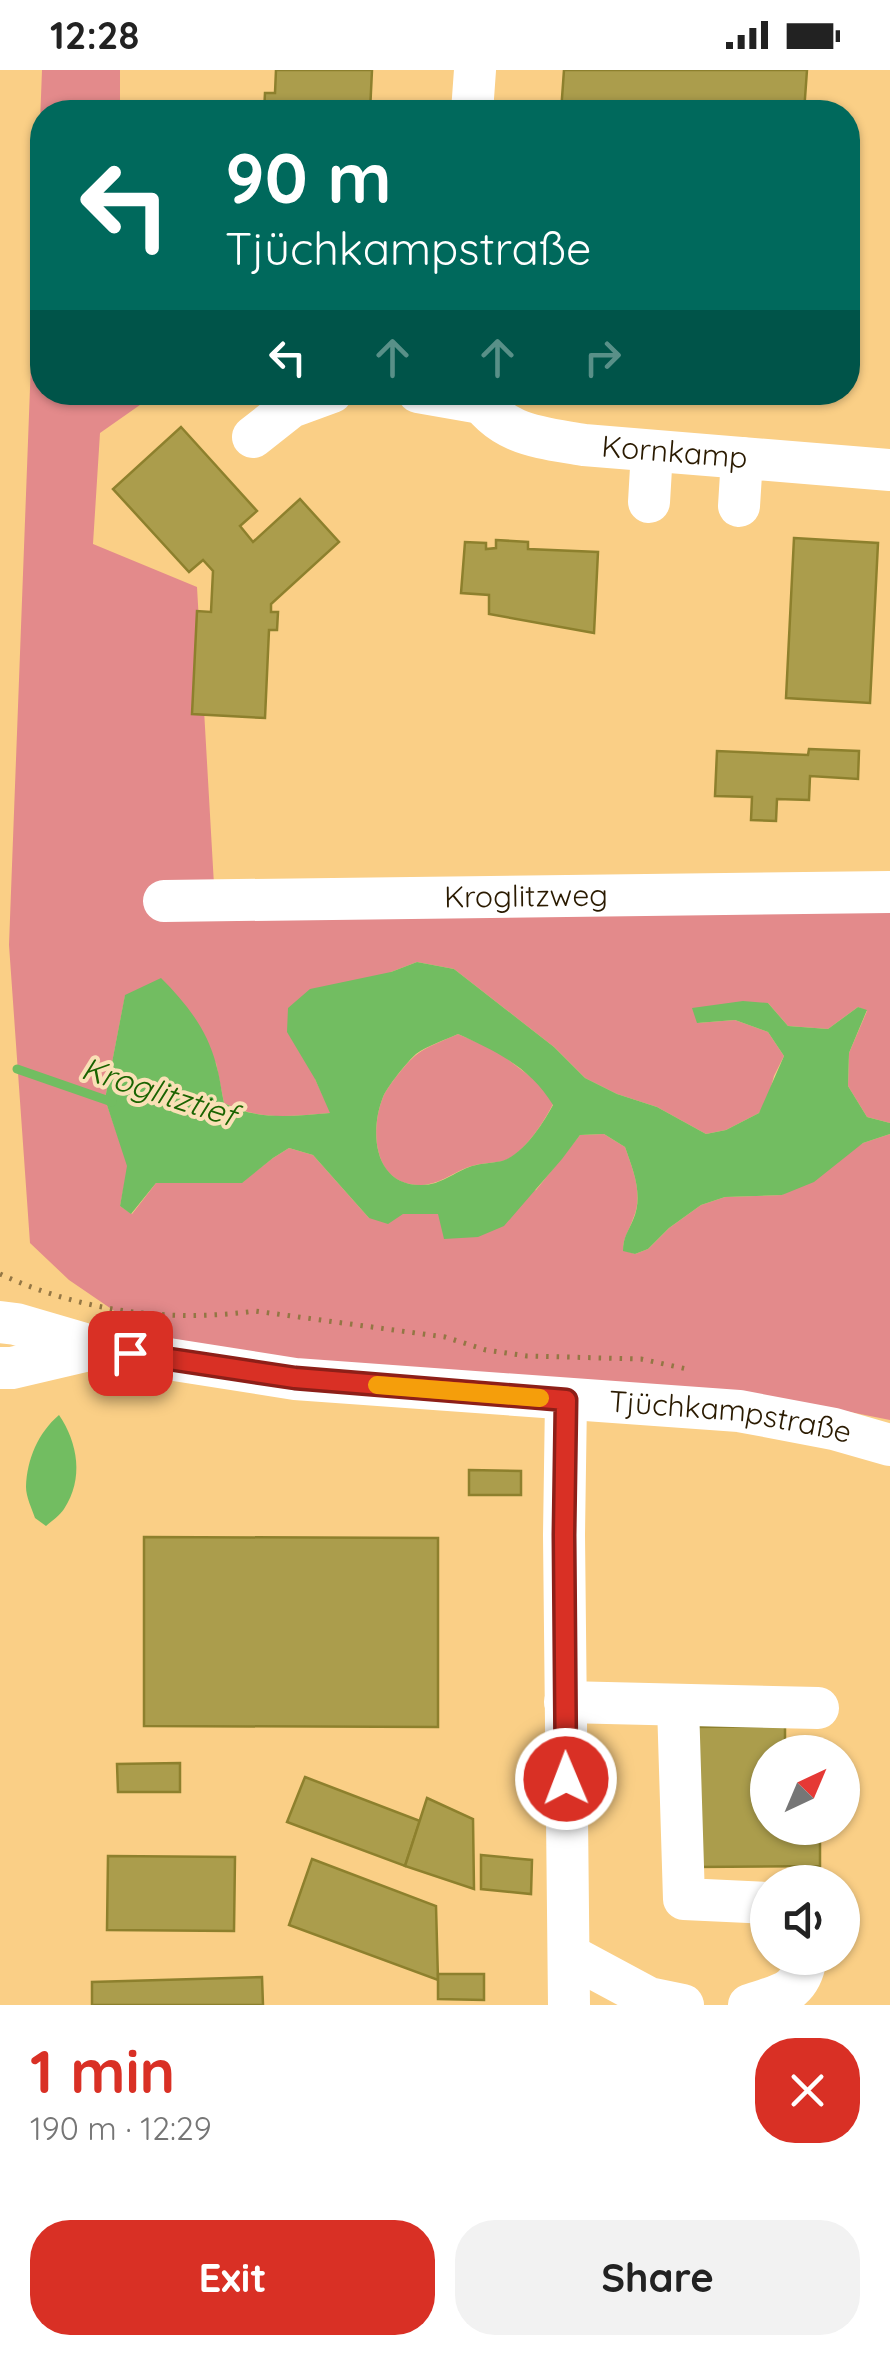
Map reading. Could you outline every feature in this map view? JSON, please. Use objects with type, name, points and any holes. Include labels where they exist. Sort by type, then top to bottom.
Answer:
[{"type":"street","points":[[473,100],[474,70]]},
{"type":"street","points":[[253,436],[296,405]]},
{"type":"street","name":"Kornkamp","points":[[485,405],[507,427],[584,445],[890,470]]},
{"type":"street","points":[[649,502],[652,451]]},
{"type":"street","points":[[739,506],[742,458]]},
{"type":"street","name":"Kroglitzweg","points":[[164,900],[890,892]]},
{"type":"street","name":"Tjüchkampstraße","points":[[0,1322],[98,1348],[295,1378],[739,1411],[834,1429],[890,1445]]},
{"type":"street","name":"Tjüchkampstraße","points":[[0,1368],[98,1348]]},
{"type":"street","name":"Tjüchkampstraße","points":[[566,1400],[569,2005]]},
{"type":"street","points":[[565,1702],[818,1708]]},
{"type":"street","points":[[678,1704],[684,1899],[750,1902]]},
{"type":"street","points":[[568,1956],[649,1998],[683,2005]]},
{"type":"street","points":[[749,2005],[792,1989],[802,1975]]},
{"type":"path","points":[[0,1274],[32,1289],[129,1313],[225,1315],[256,1311],[445,1338],[527,1356],[641,1359],[691,1370]]},
{"type":"path","points":[[638,1402],[641,1359]]},
{"type":"shaded area","points":[[42,70],[120,70],[120,100],[41,100]]},
{"type":"shaded area","points":[[30,388],[30,405],[140,405],[100,433],[93,544],[197,587],[214,885],[890,878],[890,1123],[867,1117],[848,1086],[849,1053],[867,1011],[858,1007],[828,1029],[788,1026],[768,1003],[697,1023],[735,1020],[768,1032],[784,1056],[759,1113],[726,1130],[706,1134],[657,1107],[585,1078],[554,1047],[454,969],[417,962],[391,972],[315,1079],[331,1113],[263,1115],[224,1103],[216,1063],[125,996],[105,1099],[128,1166],[120,1206],[132,1214],[156,1183],[241,1183],[289,1148],[313,1155],[369,1218],[438,1214],[536,1190],[580,1135],[604,1134],[625,1147],[634,1174],[638,1201],[623,1250],[635,1254],[648,1249],[701,1205],[725,1197],[782,1195],[863,1143],[890,1134],[890,1420],[810,1404],[327,1368],[148,1334],[69,1280],[30,1243],[9,945]]},
{"type":"shaded area","points":[[458,1034],[497,1051],[540,1084],[553,1104],[532,1137],[511,1158],[472,1166],[429,1184],[406,1183],[394,1177],[379,1155],[376,1126],[383,1097],[416,1055]]},
{"type":"water","points":[[417,962],[454,969],[554,1047],[585,1078],[657,1107],[706,1134],[726,1130],[759,1113],[784,1056],[768,1032],[735,1020],[697,1023],[692,1008],[743,1001],[768,1003],[788,1026],[828,1029],[858,1007],[867,1010],[849,1053],[848,1086],[867,1117],[890,1123],[890,1134],[863,1143],[814,1182],[782,1195],[725,1197],[701,1205],[648,1249],[635,1254],[623,1251],[638,1201],[634,1174],[625,1147],[604,1134],[580,1135],[504,1226],[478,1237],[444,1239],[438,1214],[403,1214],[388,1224],[369,1218],[313,1155],[289,1148],[242,1183],[156,1183],[131,1214],[120,1206],[127,1166],[105,1099],[125,995],[161,978],[170,987],[207,1039],[224,1103],[263,1115],[330,1113],[287,1032],[288,1008],[310,989],[391,972]],"holes":[[[458,1034],[512,1062],[553,1105],[538,1129],[510,1158],[472,1166],[429,1184],[406,1183],[394,1177],[379,1154],[376,1126],[385,1093],[420,1051]]]},
{"type":"water","points":[[59,1415],[71,1437],[76,1473],[64,1509],[46,1526],[35,1518],[27,1495],[27,1477],[40,1438]]},
{"type":"building","points":[[276,70],[372,70],[371,100],[265,100],[265,93],[275,93]]},
{"type":"building","points":[[564,70],[807,70],[805,100],[562,100]]},
{"type":"building","points":[[181,427],[257,511],[240,526],[253,542],[300,499],[339,542],[271,604],[271,612],[278,612],[277,630],[269,630],[265,718],[192,714],[197,611],[211,612],[213,571],[203,560],[189,572],[113,489]]},
{"type":"building","points":[[794,538],[878,543],[870,703],[786,698]]},
{"type":"building","points":[[496,540],[528,542],[528,549],[598,552],[594,633],[489,614],[489,595],[461,593],[465,542],[486,543],[486,549],[496,548]]},
{"type":"building","points":[[809,749],[859,751],[858,779],[810,776],[809,800],[777,799],[776,821],[751,820],[752,797],[715,796],[717,751],[808,755]]},
{"type":"building","points":[[469,1470],[521,1471],[521,1495],[469,1495]]},
{"type":"building","points":[[144,1537],[438,1538],[438,1727],[144,1726]]},
{"type":"building","points":[[785,1726],[785,1735],[750,1735],[750,1845],[820,1845],[820,1865],[695,1867],[693,1727]]},
{"type":"building","points":[[180,1763],[180,1792],[118,1792],[117,1764]]},
{"type":"building","points":[[305,1777],[420,1821],[405,1866],[287,1822]]},
{"type":"building","points":[[427,1798],[473,1819],[474,1889],[405,1866]]},
{"type":"building","points":[[481,1855],[532,1860],[531,1894],[481,1889]]},
{"type":"building","points":[[108,1856],[235,1857],[234,1931],[107,1930]]},
{"type":"building","points":[[312,1859],[436,1906],[438,1980],[289,1925]]},
{"type":"building","points":[[438,1974],[484,1974],[484,2000],[438,1999]]},
{"type":"building","points":[[262,1977],[263,2005],[92,2005],[92,1982]]},
{"type":"waterway","name":"Kroglitztief","points":[[17,1069],[112,1102]]},
{"type":"slow traffic","points":[[377,1385],[540,1398]]},
{"type":"route","points":[[130,1353],[295,1378],[566,1400],[566,1779]]}]
